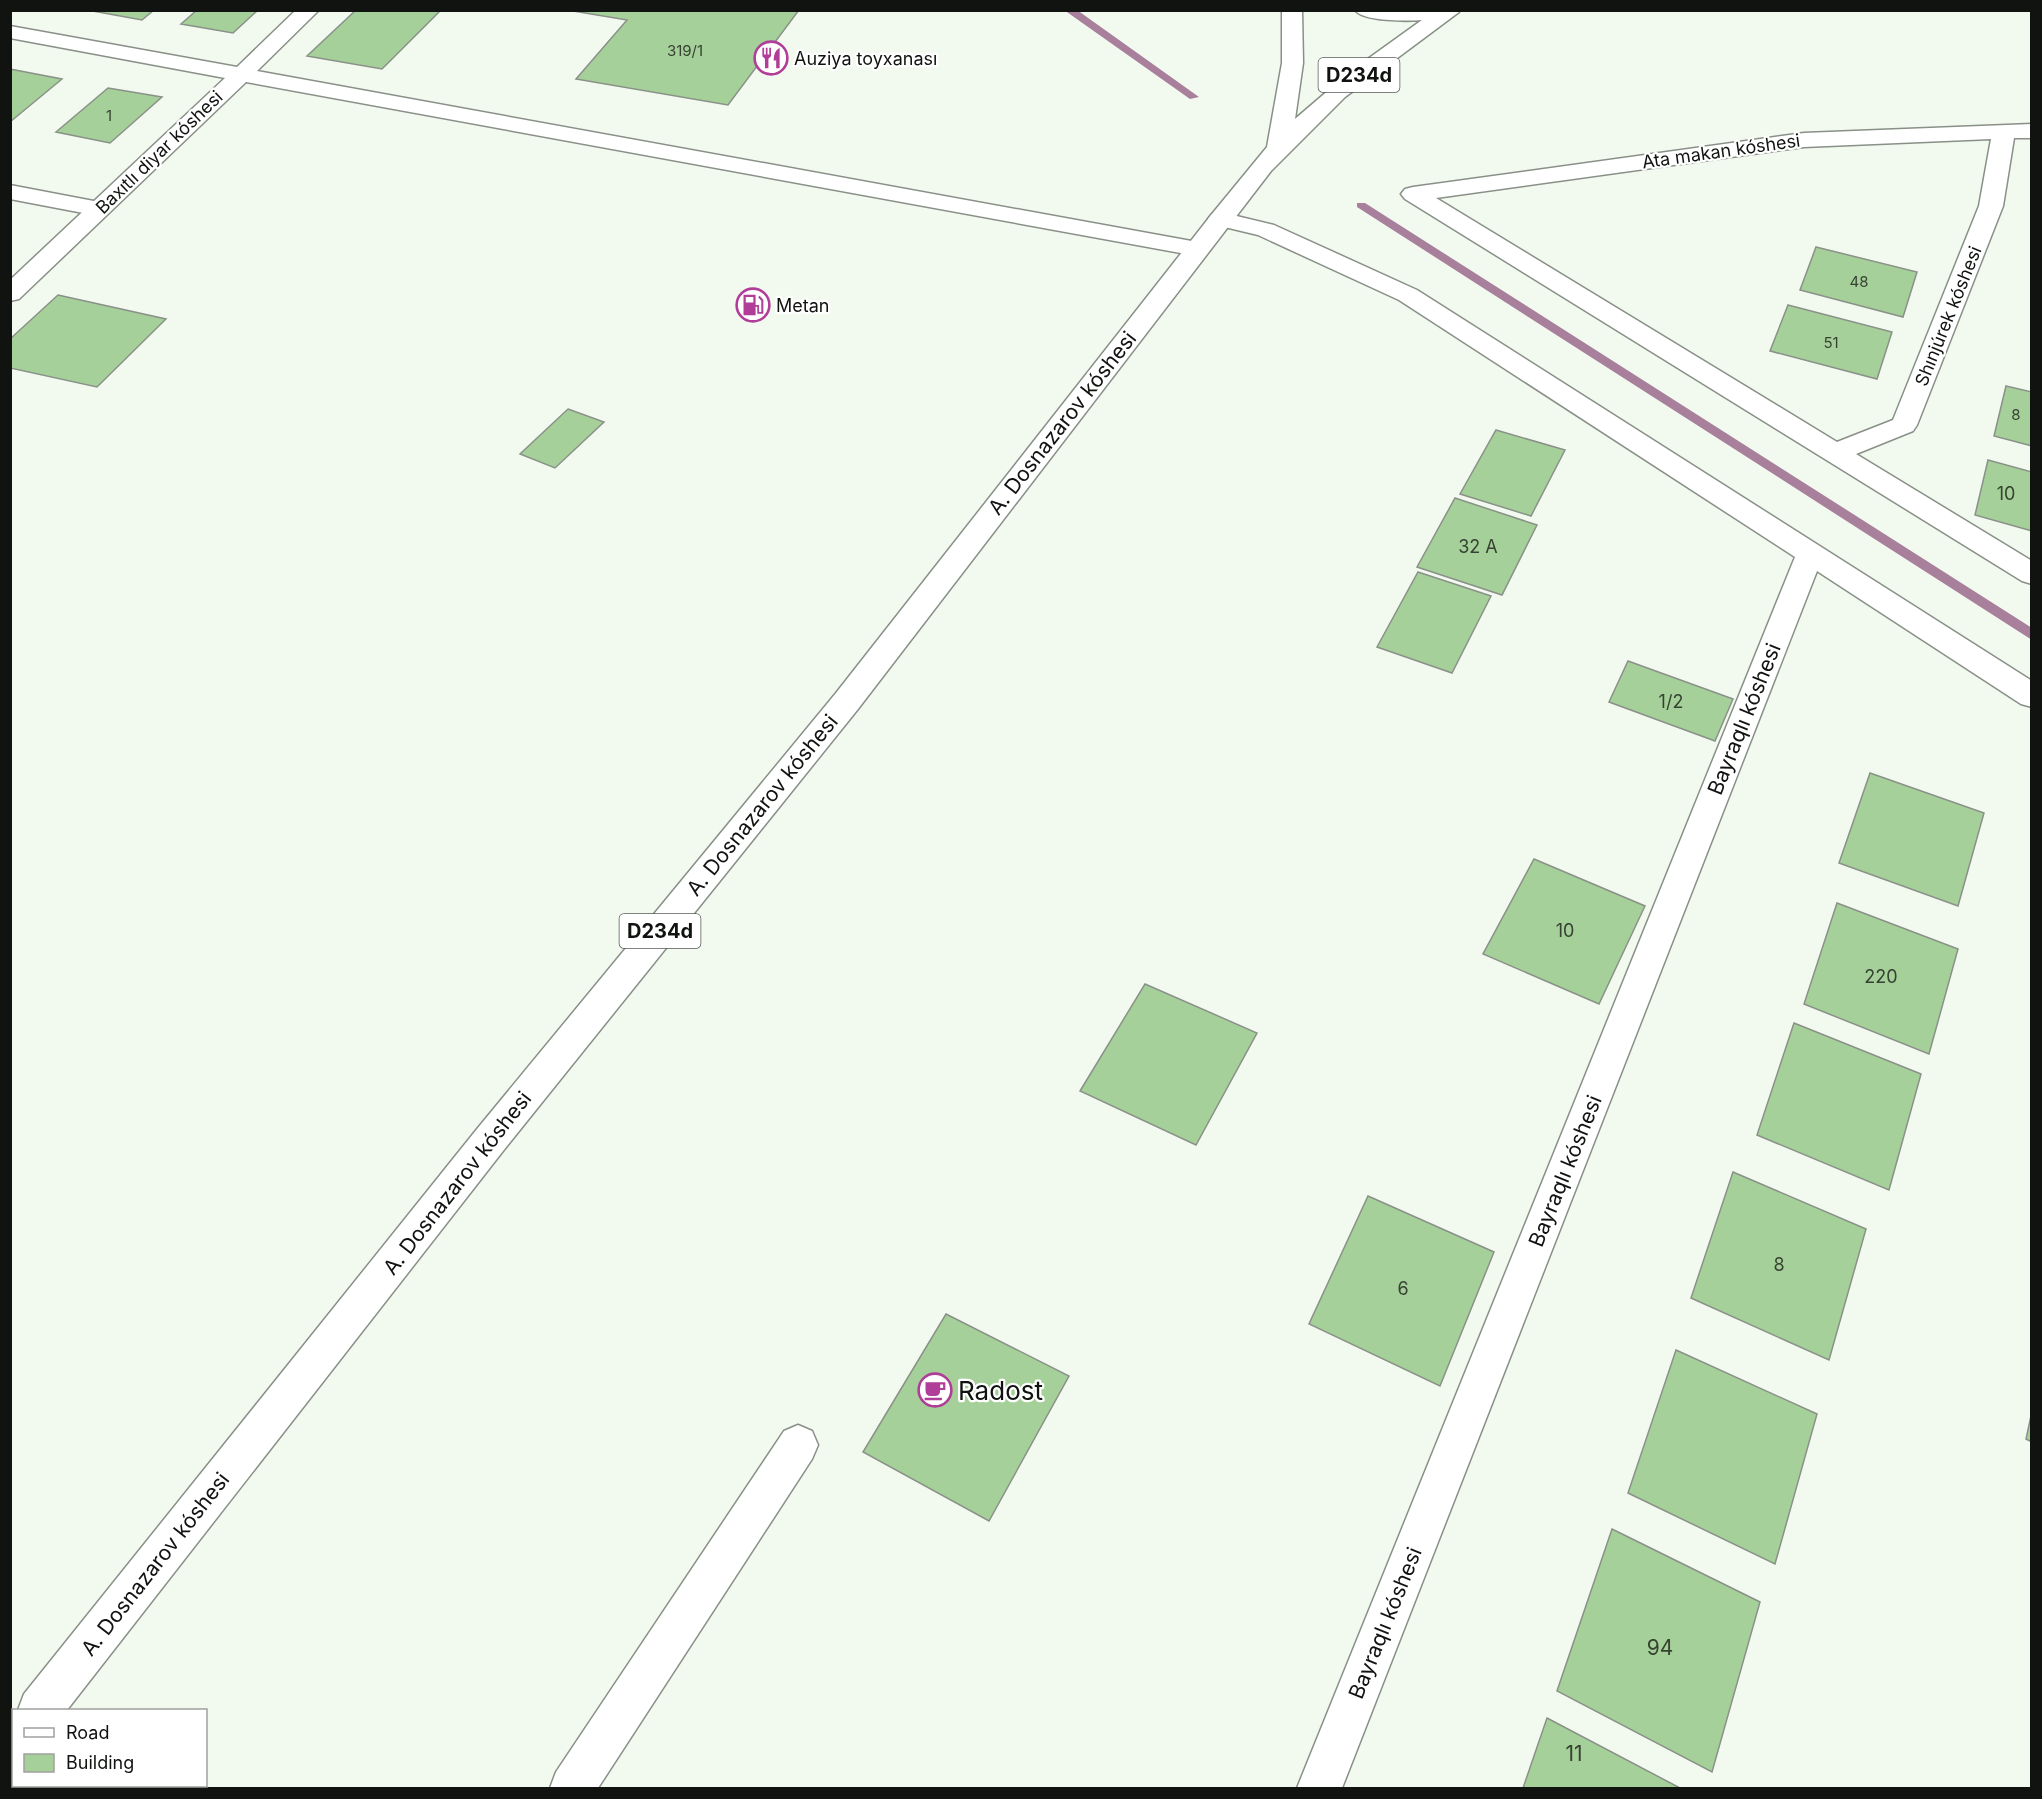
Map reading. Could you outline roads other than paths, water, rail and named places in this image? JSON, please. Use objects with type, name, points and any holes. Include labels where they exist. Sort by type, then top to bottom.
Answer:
[{"type":"street","name":"Baxıtlı diyar kóshesi","points":[[10,294],[309,10]]},
{"type":"street","name":"D234d","points":[[1278,149],[1292,74],[1294,28],[1292,10]]},
{"type":"street","points":[[1365,10],[1405,15],[1452,11]]},
{"type":"street","name":"D234d","points":[[1278,149],[1355,78],[1402,41],[1452,11]]},
{"type":"street","points":[[10,32],[1197,249]]},
{"type":"street","name":"Ata makan kóshesi","points":[[1834,453],[1413,194],[1804,140],[2031,130]]},
{"type":"street","name":"Shınjúrek kóshesi","points":[[1834,453],[1904,425],[1991,206],[2004,132]]},
{"type":"street","name":"A. Dosnazarov kóshesi","points":[[41,1709],[490,1140],[847,702],[1220,219],[1278,149]]},
{"type":"street","points":[[10,192],[99,209]]},
{"type":"street","points":[[1220,219],[1266,230],[1408,295],[2031,696]]},
{"type":"street","points":[[1834,453],[2031,574]]},
{"type":"street","name":"Bayraqlı kóshesi","points":[[1320,1788],[1810,554]]},
{"type":"street","points":[[572,1788],[798,1445]]},
{"type":"waterway","points":[[1069,10],[1194,97]]},
{"type":"waterway","points":[[1361,205],[2032,635]]},
{"type":"place","name":"Auziya toyxanası","points":[[771,58]]},
{"type":"place","name":"Metan","points":[[753,305]]},
{"type":"place","name":"Radost","points":[[935,1390]]}]
